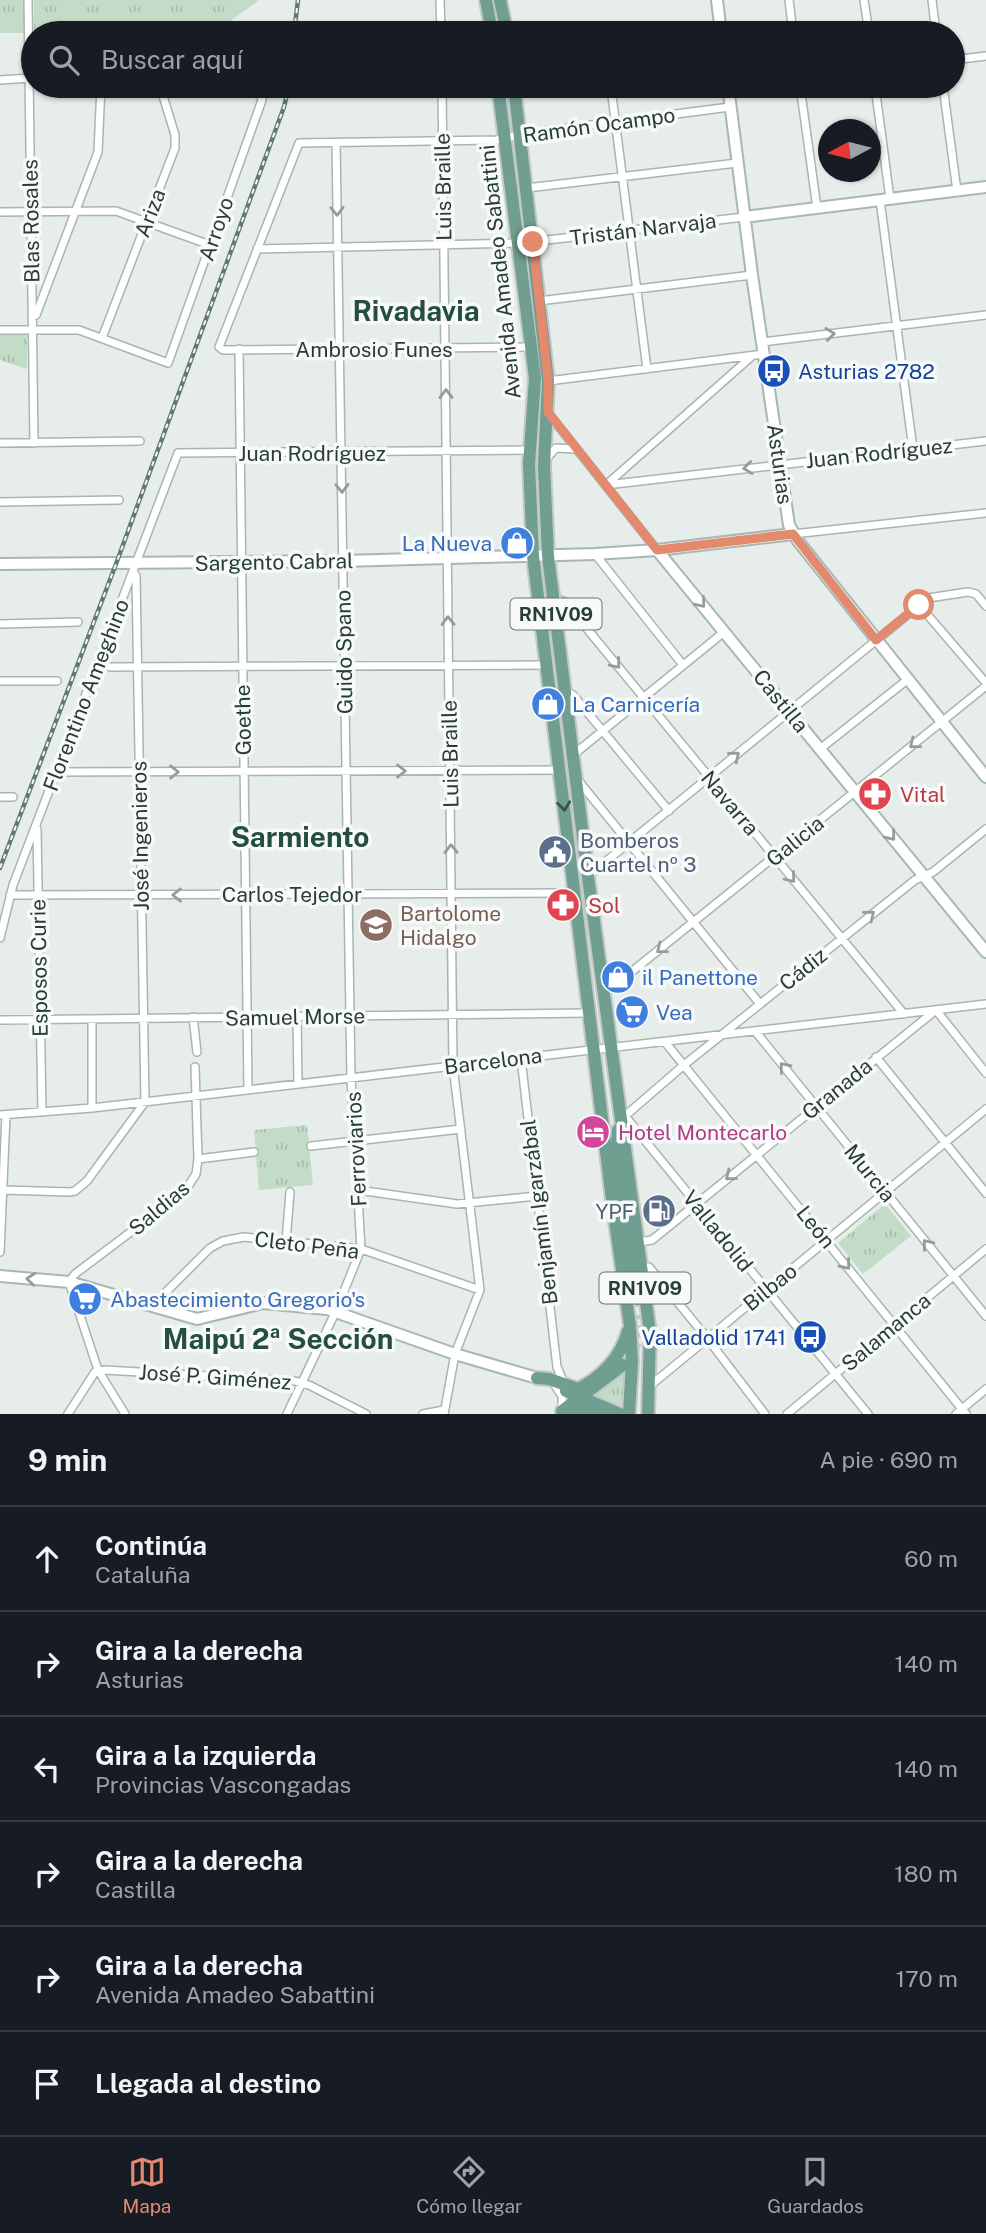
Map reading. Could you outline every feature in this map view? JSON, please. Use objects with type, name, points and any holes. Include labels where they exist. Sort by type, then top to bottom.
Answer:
[{"type":"main road","points":[[486,0],[490,21]]},
{"type":"main road","points":[[502,0],[505,21]]},
{"type":"main road","name":"Avenida Amadeo Sabattini","points":[[500,98],[535,390],[529,500],[533,556],[593,1050],[630,1326],[632,1361],[629,1414]]},
{"type":"main road","name":"Avenida Amadeo Sabattini","points":[[516,98],[548,380],[544,466],[548,556],[588,877],[650,1332],[648,1414]]},
{"type":"main road","points":[[622,1119],[617,1133],[616,1152],[640,1315]]},
{"type":"main road","points":[[552,1382],[578,1389],[590,1383],[619,1354],[630,1326]]},
{"type":"main road","points":[[569,1413],[583,1397],[623,1365]]},
{"type":"main road","points":[[552,1382],[620,1414]]},
{"type":"main road","points":[[569,1413],[592,1408],[611,1414]]},
{"type":"street","name":"Blas Rosales","points":[[28,0],[29,21]]},
{"type":"street","points":[[440,0],[441,21]]},
{"type":"street","points":[[717,0],[720,21]]},
{"type":"street","points":[[789,0],[792,21]]},
{"type":"street","points":[[864,0],[867,21]]},
{"type":"street","points":[[932,0],[935,21]]},
{"type":"street","points":[[965,59],[986,56]]},
{"type":"street","points":[[0,80],[21,79]]},
{"type":"street","name":"Blas Rosales","points":[[31,98],[34,443]]},
{"type":"street","points":[[32,317],[36,315],[100,144],[101,98]]},
{"type":"street","name":"Ariza","points":[[102,338],[176,141],[163,98]]},
{"type":"street","name":"Arroyo","points":[[102,338],[168,363],[260,107],[261,98]]},
{"type":"street","name":"Luis Braille","points":[[442,98],[453,1066],[481,1290],[455,1354],[444,1412]]},
{"type":"street","points":[[612,98],[647,369]]},
{"type":"street","name":"Asturias","points":[[729,98],[789,525],[793,534],[907,680],[986,777]]},
{"type":"street","points":[[802,98],[817,208]]},
{"type":"street","points":[[877,98],[896,326],[914,449]]},
{"type":"street","points":[[945,98],[957,191]]},
{"type":"street","name":"Ramón Ocampo","points":[[257,249],[299,143],[505,139],[615,121],[730,107]]},
{"type":"street","name":"Guido Spano","points":[[336,143],[351,1078]]},
{"type":"street","points":[[527,188],[737,163]]},
{"type":"street","name":"Tristán Narvaja","points":[[257,249],[533,242],[986,187]]},
{"type":"street","points":[[0,212],[116,211],[210,244]]},
{"type":"street","name":"Ambrosio Funes","points":[[257,249],[219,347],[223,350],[531,348]]},
{"type":"street","points":[[540,301],[752,275]]},
{"type":"street","points":[[762,342],[986,315]]},
{"type":"street","points":[[0,330],[79,330],[102,338]]},
{"type":"street","name":"Goethe","points":[[239,349],[248,1090]]},
{"type":"street","points":[[548,380],[764,354]]},
{"type":"street","points":[[606,485],[751,357]]},
{"type":"street","name":"Castilla","points":[[548,412],[657,550],[986,952]]},
{"type":"street","points":[[0,443],[140,441]]},
{"type":"street","name":"Juan Rodríguez","points":[[606,485],[986,441]]},
{"type":"street","points":[[544,466],[549,454],[556,448],[576,449]]},
{"type":"street","name":"Juan Rodríguez","points":[[178,453],[446,453],[530,450]]},
{"type":"street","name":"Florentino Ameghino","points":[[0,938],[10,895],[178,453]]},
{"type":"street","points":[[0,502],[119,500]]},
{"type":"street","points":[[793,534],[986,513]]},
{"type":"street","name":"Sargento Cabral","points":[[0,565],[134,568],[242,562],[548,556],[657,550],[793,534]]},
{"type":"street","points":[[595,554],[683,666]]},
{"type":"street","name":"José Ingenieros","points":[[134,568],[145,1102]]},
{"type":"street","points":[[588,877],[928,598],[968,592],[976,594],[986,606]]},
{"type":"street","name":"Navarra","points":[[554,598],[565,602],[904,1014]]},
{"type":"street","points":[[919,605],[986,684]]},
{"type":"street","points":[[0,624],[78,622]]},
{"type":"street","points":[[573,755],[724,632]]},
{"type":"street","points":[[110,667],[547,665]]},
{"type":"street","points":[[820,749],[907,680]]},
{"type":"street","points":[[0,681],[57,681]]},
{"type":"street","name":"Galicia","points":[[604,994],[986,684]]},
{"type":"street","points":[[566,691],[573,695],[669,811]]},
{"type":"street","points":[[56,772],[560,770]]},
{"type":"street","points":[[576,777],[760,1004]]},
{"type":"street","points":[[0,797],[13,797]]},
{"type":"street","name":"Esposos Curie","points":[[37,825],[42,1112]]},
{"type":"street","name":"Cádiz","points":[[622,1119],[684,1065],[842,938],[915,880],[933,872],[986,829]]},
{"type":"street","name":"Carlos Tejedor","points":[[10,895],[575,893]]},
{"type":"street","name":"Barcelona","points":[[3,1115],[92,1108],[986,1004]]},
{"type":"street","points":[[936,1010],[986,1073]]},
{"type":"street","name":"Granada","points":[[639,1242],[652,1240],[936,1010]]},
{"type":"street","name":"Samuel Morse","points":[[0,1020],[589,1013]]},
{"type":"street","points":[[193,1017],[197,1052]]},
{"type":"street","points":[[296,1017],[298,1084]]},
{"type":"street","points":[[92,1019],[92,1108]]},
{"type":"street","name":"Murcia","points":[[755,1031],[986,1316]]},
{"type":"street","name":"León","points":[[665,1042],[895,1325],[962,1412]]},
{"type":"street","points":[[876,1057],[986,1193]]},
{"type":"street","name":"Benjamín Igarzábal","points":[[521,1058],[557,1367],[552,1382],[569,1413]]},
{"type":"street","name":"Saldias","points":[[69,1282],[75,1274],[185,1191],[196,1174],[198,1159],[195,1067]]},
{"type":"street","name":"Ferroviarios","points":[[287,1414],[336,1311],[361,1249],[351,1078]]},
{"type":"street","points":[[4,1190],[75,1191],[87,1181],[145,1102]]},
{"type":"street","name":"Bilbao","points":[[650,1385],[986,1109]]},
{"type":"street","points":[[0,1252],[4,1190],[3,1115]]},
{"type":"street","name":"Valladolid","points":[[622,1119],[868,1414]]},
{"type":"street","points":[[311,1146],[461,1129]]},
{"type":"street","points":[[198,1159],[254,1152]]},
{"type":"street","points":[[358,1190],[470,1205],[537,1196]]},
{"type":"street","points":[[286,1242],[290,1192]]},
{"type":"street","name":"Cleto Peña","points":[[153,1305],[210,1248],[223,1241],[244,1237],[361,1249],[481,1290]]},
{"type":"street","name":"Salamanca","points":[[787,1414],[986,1250]]},
{"type":"street","points":[[642,1267],[649,1267],[765,1414]]},
{"type":"street","points":[[0,1276],[69,1282],[202,1319],[263,1303],[336,1311],[455,1354],[552,1382],[557,1367]]},
{"type":"street","points":[[69,1282],[98,1370],[125,1414]]},
{"type":"street","points":[[68,1414],[98,1370]]},
{"type":"street","name":"José P. Giménez","points":[[98,1370],[302,1382],[366,1414]]},
{"type":"street","points":[[962,1412],[986,1389]]},
{"type":"street","points":[[423,1414],[444,1412]]},
{"type":"green space","points":[[0,0],[25,0],[25,21],[21,21],[21,33],[0,33]]},
{"type":"green space","points":[[34,0],[259,0],[230,21],[34,21]]},
{"type":"green space","points":[[25,333],[27,369],[0,360],[0,334]]},
{"type":"green space","points":[[307,1125],[313,1185],[259,1190],[254,1130]]},
{"type":"green space","points":[[885,1204],[911,1236],[863,1274],[838,1243]]},
{"type":"green space","points":[[624,1372],[624,1407],[593,1396]]},
{"type":"tunnel","points":[[632,1354],[640,1328],[640,1315]]},
{"type":"railway","points":[[295,21],[298,0]]},
{"type":"railway","points":[[0,868],[116,564],[286,98]]},
{"type":"place","name":"Asturias 2782","points":[[774,371]]},
{"type":"place","name":"La Nueva","points":[[517,543]]},
{"type":"place","name":"La Carnicería","points":[[548,704]]},
{"type":"place","name":"Vital","points":[[875,794]]},
{"type":"place","name":"Bomberos Cuartel nº 3","points":[[555,852]]},
{"type":"place","name":"Sol","points":[[563,905]]},
{"type":"place","name":"Bartolome Hidalgo","points":[[376,925]]},
{"type":"place","name":"il Panettone","points":[[618,977]]},
{"type":"place","name":"Vea","points":[[632,1012]]},
{"type":"place","name":"Hotel Montecarlo","points":[[593,1132]]},
{"type":"place","name":"YPF","points":[[659,1211]]},
{"type":"place","name":"Abastecimiento Gregorio's","points":[[85,1299]]},
{"type":"place","name":"Valladolid 1741","points":[[810,1337]]},
{"type":"district","name":"Rivadavia","points":[[416,310]]},
{"type":"district","name":"Sarmiento","points":[[300,836]]},
{"type":"district","name":"Maipú 2ª Sección","points":[[278,1338]]},
{"type":"route","points":[[533,242],[548,380],[548,412],[657,550],[793,534],[876,640],[919,605]]}]
